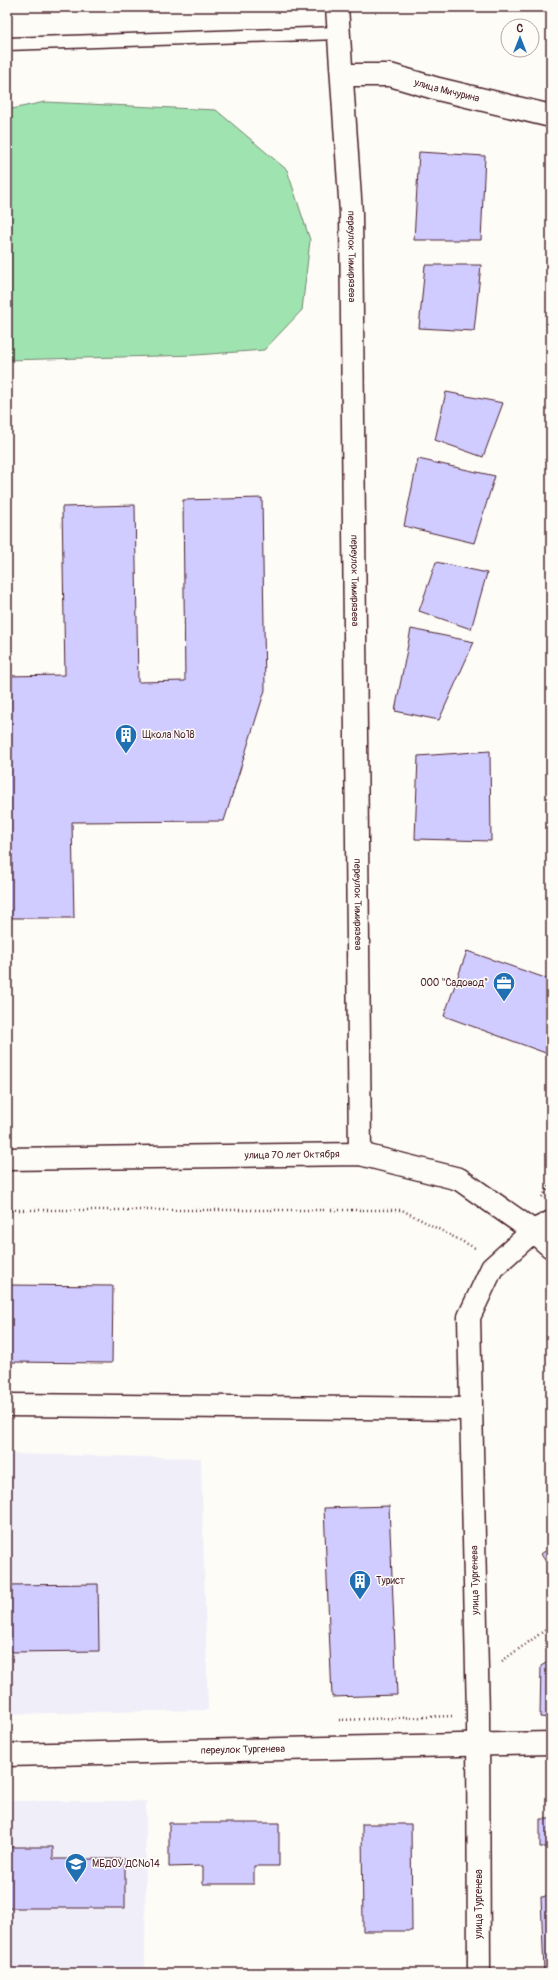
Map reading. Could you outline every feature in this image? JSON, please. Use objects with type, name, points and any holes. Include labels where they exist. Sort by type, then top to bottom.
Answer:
[{"type":"street","name":"переулок Тимирязева","points":[[337,7],[351,213],[360,1154]]},
{"type":"street","name":"улица Мичурина","points":[[342,75],[390,74],[438,89],[551,116]]},
{"type":"street","name":"улица 70 лет Октября","points":[[7,1160],[360,1154],[459,1179],[542,1226],[551,1247]]},
{"type":"street","name":"улица Тургенева","points":[[479,1973],[478,1715],[469,1317],[492,1268],[542,1226]]},
{"type":"street","points":[[7,1405],[471,1409]]},
{"type":"street","name":"переулок Тургенева","points":[[7,1755],[551,1743]]},
{"type":"lane","points":[[7,44],[339,32]]},
{"type":"path","points":[[542,1197],[551,1184]]},
{"type":"path","points":[[7,1210],[402,1210],[476,1248],[473,1254]]},
{"type":"path","points":[[500,1663],[551,1626]]},
{"type":"path","points":[[333,1720],[478,1715]]},
{"type":"shaded area","points":[[7,1454],[201,1458],[208,1710],[7,1714]]},
{"type":"shaded area","name":"МБДОУ ДС№14","points":[[7,1801],[146,1801],[145,1973],[7,1973]]},
{"type":"green space","points":[[45,102],[216,110],[287,170],[310,240],[302,310],[264,350],[196,355],[7,360],[7,110]]},
{"type":"building","points":[[355,7],[407,7],[356,10]]},
{"type":"building","points":[[419,152],[485,156],[481,240],[414,240]]},
{"type":"building","points":[[425,265],[481,265],[474,331],[419,328]]},
{"type":"building","points":[[446,392],[503,403],[483,457],[435,440]]},
{"type":"building","points":[[418,459],[495,476],[474,543],[404,526]]},
{"type":"building","name":"Щкола №18","points":[[262,498],[265,690],[224,821],[72,822],[74,918],[7,918],[7,676],[65,675],[62,507],[135,505],[138,682],[185,681],[183,500]]},
{"type":"building","points":[[436,562],[487,573],[471,629],[419,611]]},
{"type":"building","points":[[411,629],[474,642],[439,720],[395,711]]},
{"type":"building","points":[[490,751],[491,841],[415,839],[418,756]]},
{"type":"building","points":[[467,951],[551,980],[551,1055],[444,1016]]},
{"type":"building","points":[[7,1285],[113,1286],[112,1363],[7,1362]]},
{"type":"building","name":"Турист","points":[[389,1506],[397,1695],[332,1697],[324,1508]]},
{"type":"building","points":[[551,1547],[551,1570],[541,1554]]},
{"type":"building","points":[[98,1584],[99,1651],[7,1652],[7,1585]]},
{"type":"building","points":[[551,1660],[551,1718],[540,1717],[541,1666]]},
{"type":"building","points":[[540,1819],[551,1819],[551,1847],[540,1847]]},
{"type":"building","points":[[169,1823],[279,1823],[279,1866],[254,1866],[254,1884],[203,1884],[203,1866],[169,1867]]},
{"type":"building","points":[[362,1824],[411,1824],[412,1931],[363,1931]]},
{"type":"building","points":[[7,1847],[53,1847],[53,1859],[125,1859],[125,1908],[7,1908]]},
{"type":"building","points":[[551,1896],[551,1973],[544,1973],[541,1897]]},
{"type":"place","name":"Щкола №18","points":[[126,754]]},
{"type":"place","name":"ООО \"Садовод\"","points":[[504,1002]]},
{"type":"place","name":"Турист","points":[[360,1600]]},
{"type":"place","name":"МБДОУ ДС№14","points":[[76,1884]]}]
